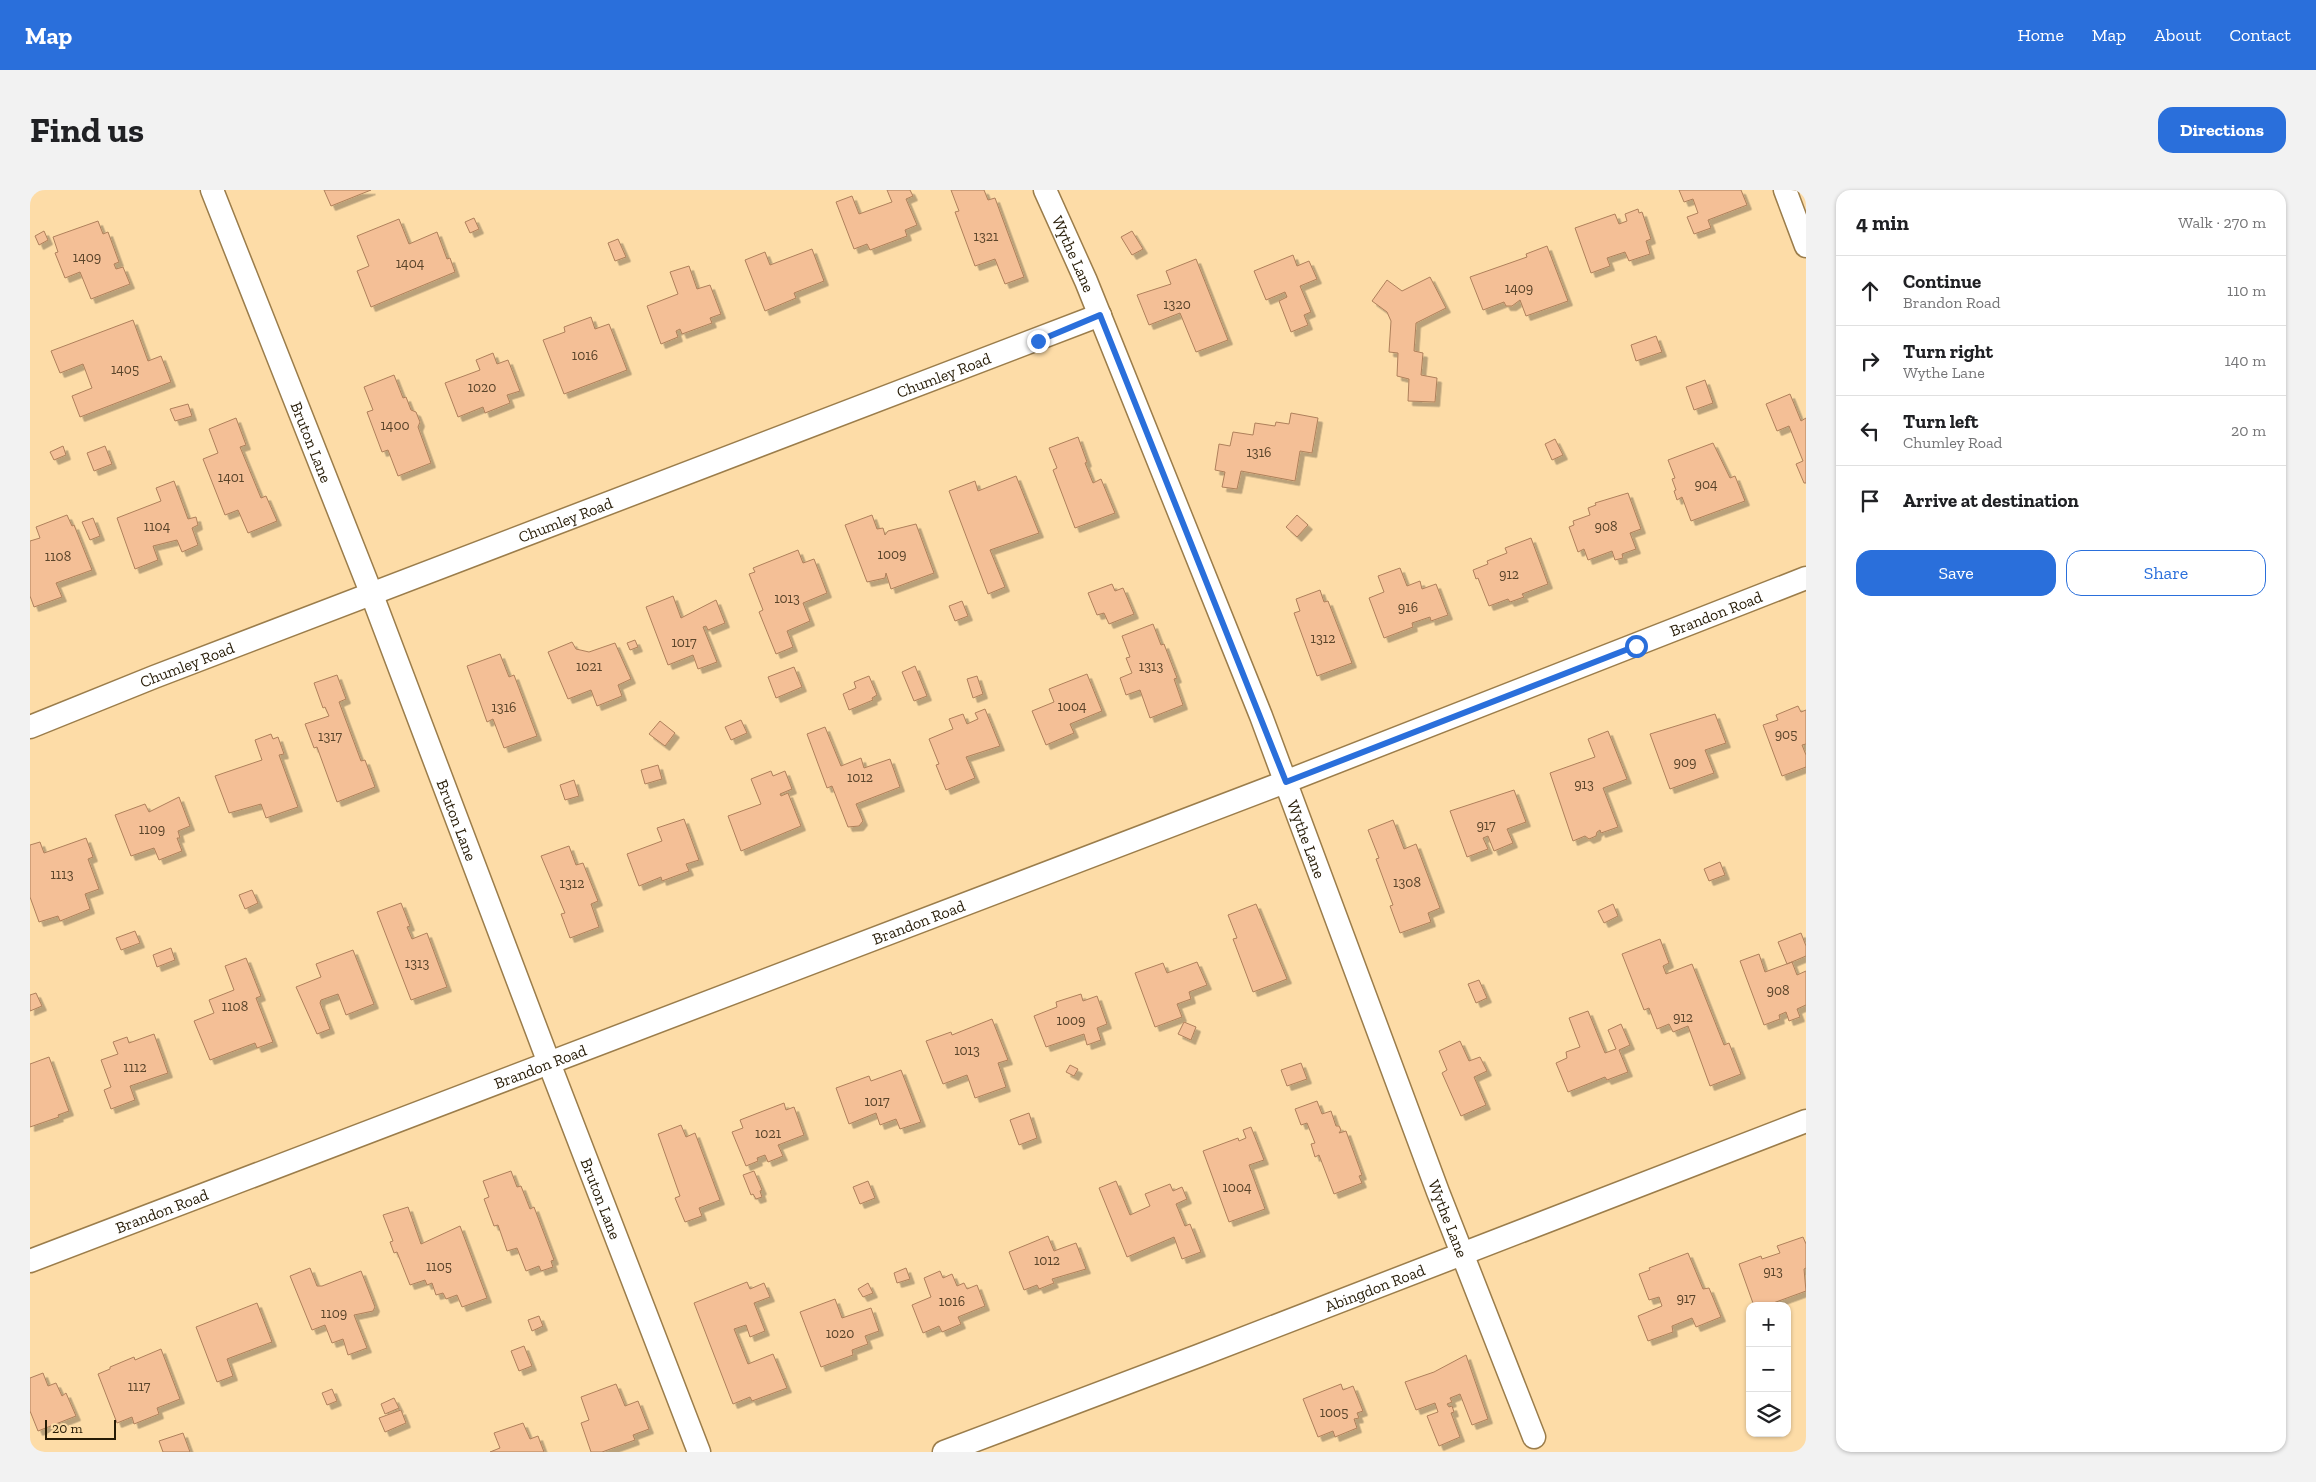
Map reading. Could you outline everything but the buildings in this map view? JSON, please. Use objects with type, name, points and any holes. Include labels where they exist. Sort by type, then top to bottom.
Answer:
[{"type":"street","name":"Bruton Lane","points":[[212,190],[372,595],[699,1452]]},
{"type":"street","name":"Wythe Lane","points":[[1045,190],[1100,315],[1286,782],[1438,1192],[1534,1437]]},
{"type":"street","points":[[1785,190],[1806,246]]},
{"type":"street","name":"Chumley Road","points":[[30,726],[163,673],[372,595],[1100,315]]},
{"type":"street","name":"Brandon Road","points":[[30,1261],[1286,782],[1806,578]]},
{"type":"street","name":"Abingdon Road","points":[[944,1452],[1806,1121]]},
{"type":"route","points":[[1038,341],[1100,315],[1286,782],[1636,646]]}]
